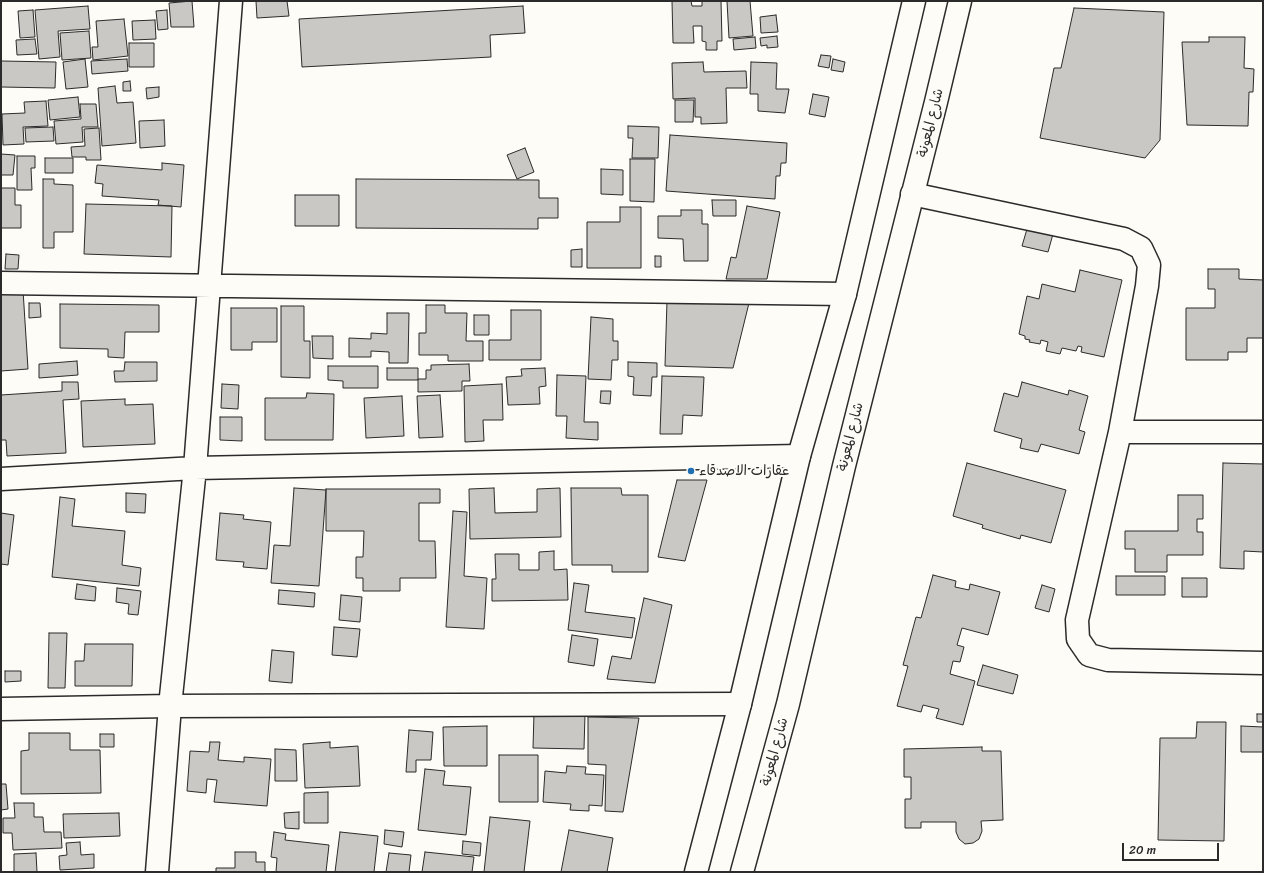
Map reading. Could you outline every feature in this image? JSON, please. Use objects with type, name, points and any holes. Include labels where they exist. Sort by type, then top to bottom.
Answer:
[{"type":"main road","points":[[157,872],[170,706],[194,468],[231,1]]},
{"type":"main road","points":[[696,872],[740,704],[799,456],[845,294],[914,1]]},
{"type":"main road","name":"شارع المعونة","points":[[742,872],[788,704],[846,458],[960,1]]},
{"type":"main road","points":[[912,194],[1124,239],[1140,248],[1149,265],[1148,286],[1120,432],[1077,620],[1078,639],[1089,655],[1108,660],[1263,663]]},
{"type":"main road","points":[[1,283],[845,294]]},
{"type":"main road","points":[[1120,432],[1263,432]]},
{"type":"main road","points":[[1,479],[194,468],[799,456]]},
{"type":"main road","points":[[1,709],[170,706],[740,704]]},
{"type":"building","points":[[192,1],[194,27],[171,27],[169,3]]},
{"type":"building","points":[[256,1],[287,1],[289,16],[257,18]]},
{"type":"building","points":[[672,1],[691,1],[692,6],[702,6],[702,1],[721,1],[722,41],[717,41],[717,50],[706,50],[706,42],[702,41],[702,26],[693,26],[694,43],[673,43]]},
{"type":"building","points":[[727,1],[750,1],[753,36],[729,38]]},
{"type":"building","points":[[88,6],[90,29],[58,31],[60,57],[39,59],[35,10]]},
{"type":"building","points":[[523,6],[525,33],[490,35],[491,57],[302,67],[299,19]]},
{"type":"building","points":[[1074,8],[1164,12],[1160,140],[1145,158],[1040,138],[1054,68],[1061,68]]},
{"type":"building","points":[[33,10],[35,37],[20,38],[18,11]]},
{"type":"building","points":[[167,10],[168,29],[158,30],[156,11]]},
{"type":"building","points":[[776,15],[778,32],[761,33],[760,17]]},
{"type":"building","points":[[124,19],[128,56],[93,60],[92,47],[98,47],[96,21]]},
{"type":"building","points":[[155,20],[156,39],[133,40],[132,21]]},
{"type":"building","points":[[89,31],[91,58],[62,60],[60,33]]},
{"type":"building","points":[[777,36],[778,47],[767,48],[767,45],[761,46],[760,38]]},
{"type":"building","points":[[755,37],[756,48],[734,50],[733,39]]},
{"type":"building","points":[[1209,37],[1245,37],[1244,68],[1254,69],[1253,92],[1249,92],[1248,126],[1187,125],[1182,42],[1209,42]]},
{"type":"building","points":[[35,39],[37,54],[17,55],[16,40]]},
{"type":"building","points":[[129,43],[154,43],[154,67],[129,67]]},
{"type":"building","points":[[821,55],[831,56],[829,68],[818,66]]},
{"type":"building","points":[[85,59],[88,87],[66,89],[63,62]]},
{"type":"building","points":[[127,59],[128,71],[92,74],[91,61]]},
{"type":"building","points":[[833,59],[845,62],[843,72],[831,70]]},
{"type":"building","points":[[1,61],[56,62],[55,88],[1,87]]},
{"type":"building","points":[[703,62],[704,72],[746,71],[747,88],[726,88],[727,123],[701,124],[701,117],[695,117],[695,98],[673,99],[672,63]]},
{"type":"building","points":[[751,62],[777,63],[776,89],[789,89],[785,113],[758,111],[758,94],[750,94]]},
{"type":"building","points":[[130,81],[131,91],[123,91],[123,82]]},
{"type":"building","points":[[115,86],[117,103],[133,102],[136,143],[102,146],[98,88]]},
{"type":"building","points":[[159,87],[159,97],[147,99],[146,88]]},
{"type":"building","points":[[813,94],[829,97],[825,117],[809,114]]},
{"type":"building","points":[[78,97],[80,117],[50,120],[48,100]]},
{"type":"building","points":[[675,100],[694,100],[693,122],[675,122]]},
{"type":"building","points":[[46,101],[48,126],[23,127],[24,144],[3,145],[2,114],[25,113],[24,102]]},
{"type":"building","points":[[80,104],[96,104],[98,127],[82,127],[83,142],[56,144],[54,121],[81,119]]},
{"type":"building","points":[[164,120],[165,146],[140,148],[139,121]]},
{"type":"building","points":[[628,126],[659,127],[658,158],[632,158],[633,138],[628,138]]},
{"type":"building","points":[[53,127],[54,141],[26,142],[25,128]]},
{"type":"building","points":[[99,128],[101,160],[86,160],[86,157],[72,157],[71,147],[85,146],[84,129]]},
{"type":"building","points":[[670,135],[787,143],[786,163],[781,163],[780,176],[776,176],[775,199],[666,191]]},
{"type":"building","points":[[525,148],[534,172],[517,179],[507,155]]},
{"type":"building","points":[[1,154],[15,155],[13,175],[1,175]]},
{"type":"building","points":[[17,156],[35,156],[35,168],[31,168],[32,190],[17,190]]},
{"type":"building","points":[[45,158],[73,158],[73,173],[45,173]]},
{"type":"building","points":[[630,159],[655,159],[654,202],[630,201]]},
{"type":"building","points":[[162,163],[184,165],[181,207],[158,205],[159,200],[102,196],[103,184],[95,183],[97,165],[162,170]]},
{"type":"building","points":[[601,169],[623,170],[623,195],[601,194]]},
{"type":"building","points":[[43,179],[54,179],[54,184],[73,185],[73,232],[54,232],[54,248],[43,248]]},
{"type":"building","points":[[356,179],[539,180],[539,198],[558,198],[558,218],[538,218],[538,229],[356,228]]},
{"type":"building","points":[[1,188],[15,188],[15,205],[21,205],[21,228],[1,228]]},
{"type":"building","points":[[295,195],[339,195],[339,226],[295,226]]},
{"type":"building","points":[[712,200],[736,200],[736,216],[713,216]]},
{"type":"building","points":[[86,204],[172,206],[171,257],[84,254]]},
{"type":"building","points":[[747,206],[780,212],[767,279],[726,279],[731,257],[736,258]]},
{"type":"building","points":[[620,207],[641,207],[641,268],[587,268],[587,222],[620,222]]},
{"type":"building","points":[[681,210],[702,210],[702,224],[708,224],[708,261],[684,261],[683,239],[658,238],[658,216],[681,216]]},
{"type":"building","points":[[1027,229],[1053,234],[1048,252],[1022,246]]},
{"type":"building","points":[[582,249],[582,267],[571,267],[571,250]]},
{"type":"building","points":[[6,254],[19,255],[18,269],[5,269]]},
{"type":"building","points":[[655,256],[661,256],[661,267],[655,267]]},
{"type":"building","points":[[1208,269],[1239,269],[1239,279],[1263,280],[1263,338],[1247,338],[1247,352],[1228,352],[1228,360],[1186,360],[1186,308],[1215,308],[1215,289],[1208,289]]},
{"type":"building","points":[[1080,270],[1122,280],[1104,357],[1081,352],[1082,347],[1078,346],[1076,351],[1062,348],[1060,354],[1046,351],[1048,342],[1041,340],[1040,344],[1029,342],[1030,340],[1025,339],[1025,336],[1019,334],[1027,296],[1039,299],[1042,284],[1075,292]]},
{"type":"building","points":[[23,290],[28,369],[1,371],[1,291]]},
{"type":"building","points":[[667,301],[749,303],[733,368],[665,366]]},
{"type":"building","points":[[29,303],[40,303],[41,317],[29,318]]},
{"type":"building","points":[[60,304],[159,305],[159,332],[125,332],[124,358],[108,357],[108,349],[60,348]]},
{"type":"building","points":[[426,305],[445,305],[445,313],[467,313],[466,341],[483,341],[483,361],[448,361],[448,355],[419,355],[419,333],[426,333]]},
{"type":"building","points":[[281,306],[304,306],[304,341],[310,341],[310,378],[281,377]]},
{"type":"building","points":[[231,308],[277,308],[277,342],[252,342],[252,350],[231,350]]},
{"type":"building","points":[[511,310],[541,310],[541,360],[489,360],[489,340],[511,340]]},
{"type":"building","points":[[387,313],[409,313],[408,363],[389,363],[389,352],[371,351],[371,357],[349,357],[349,338],[371,339],[371,333],[387,334]]},
{"type":"building","points":[[474,315],[489,315],[489,335],[474,335]]},
{"type":"building","points":[[591,317],[613,319],[613,341],[618,341],[618,360],[612,360],[611,380],[588,379]]},
{"type":"building","points":[[312,336],[333,336],[333,359],[313,358]]},
{"type":"building","points":[[77,361],[78,375],[39,378],[39,364]]},
{"type":"building","points":[[125,362],[157,362],[157,381],[115,382],[114,371],[124,371]]},
{"type":"building","points":[[628,362],[657,363],[657,377],[652,377],[651,396],[633,395],[634,377],[628,376]]},
{"type":"building","points":[[469,364],[470,381],[462,381],[462,391],[418,392],[418,379],[426,379],[426,370],[431,370],[431,365]]},
{"type":"building","points":[[328,366],[378,366],[378,388],[343,388],[343,381],[328,380]]},
{"type":"building","points":[[387,368],[418,368],[418,380],[387,380]]},
{"type":"building","points":[[545,368],[546,386],[539,387],[540,404],[508,405],[506,377],[522,376],[521,369]]},
{"type":"building","points":[[557,375],[586,376],[584,422],[598,422],[598,440],[566,438],[567,416],[556,416]]},
{"type":"building","points":[[662,376],[704,377],[702,416],[683,415],[682,434],[660,434]]},
{"type":"building","points":[[62,382],[78,382],[79,399],[63,400],[66,453],[7,456],[6,440],[1,440],[1,395],[62,391]]},
{"type":"building","points":[[1022,382],[1068,395],[1069,390],[1088,396],[1079,430],[1085,432],[1079,454],[1041,444],[1038,452],[1020,448],[1022,439],[994,431],[1004,393],[1018,397]]},
{"type":"building","points":[[222,384],[239,385],[238,409],[221,408]]},
{"type":"building","points":[[502,384],[503,420],[483,420],[484,441],[465,442],[464,386]]},
{"type":"building","points":[[601,391],[611,391],[610,404],[600,403]]},
{"type":"building","points":[[307,393],[334,394],[333,440],[265,440],[265,398],[306,398]]},
{"type":"building","points":[[440,395],[443,437],[419,438],[417,396]]},
{"type":"building","points":[[402,396],[404,436],[366,438],[364,398]]},
{"type":"building","points":[[125,399],[125,405],[153,404],[155,444],[83,447],[81,401]]},
{"type":"building","points":[[220,417],[242,417],[242,441],[220,440]]},
{"type":"building","points":[[967,463],[1066,490],[1051,543],[1021,535],[1020,539],[982,528],[983,525],[953,516]]},
{"type":"building","points":[[1223,463],[1263,464],[1263,552],[1244,551],[1244,569],[1220,568]]},
{"type":"building","points":[[677,480],[707,480],[685,561],[658,557]]},
{"type":"building","points":[[294,488],[326,490],[319,586],[271,583],[274,545],[290,546]]},
{"type":"building","points":[[494,488],[495,513],[537,512],[537,489],[560,488],[561,537],[470,539],[469,489]]},
{"type":"building","points":[[571,488],[621,488],[622,495],[648,495],[648,572],[612,572],[612,565],[572,565]]},
{"type":"building","points":[[326,489],[440,489],[440,503],[419,503],[419,541],[435,541],[436,578],[400,578],[400,591],[363,591],[363,578],[356,578],[356,557],[363,557],[364,531],[326,531]]},
{"type":"building","points":[[126,493],[146,494],[145,513],[126,512]]},
{"type":"building","points":[[1178,495],[1203,495],[1203,519],[1197,519],[1197,532],[1203,532],[1203,555],[1167,555],[1167,572],[1135,572],[1135,549],[1125,549],[1125,531],[1178,531]]},
{"type":"building","points":[[60,497],[75,499],[72,526],[125,531],[122,565],[141,568],[139,586],[52,577]]},
{"type":"building","points":[[453,511],[467,512],[464,576],[487,578],[484,629],[446,627]]},
{"type":"building","points":[[1,513],[14,515],[8,565],[1,564]]},
{"type":"building","points":[[220,513],[244,515],[243,519],[271,522],[267,569],[243,567],[244,562],[216,560]]},
{"type":"building","points":[[554,551],[554,570],[567,569],[568,600],[492,601],[492,579],[496,579],[495,554],[519,554],[519,570],[539,570],[539,552]]},
{"type":"building","points":[[933,575],[956,581],[955,587],[969,590],[970,584],[1000,592],[988,635],[962,628],[957,645],[964,647],[960,662],[953,661],[950,674],[975,681],[963,725],[936,718],[939,709],[923,705],[921,712],[897,706],[908,666],[903,665],[916,617],[921,618]]},
{"type":"building","points":[[1116,576],[1165,576],[1165,595],[1116,595]]},
{"type":"building","points":[[1182,578],[1207,578],[1207,597],[1182,597]]},
{"type":"building","points":[[574,583],[589,585],[585,612],[635,618],[632,638],[568,630]]},
{"type":"building","points":[[77,584],[96,587],[95,601],[75,599]]},
{"type":"building","points":[[1042,585],[1055,589],[1049,612],[1035,608]]},
{"type":"building","points":[[117,588],[141,591],[138,615],[128,614],[129,604],[116,602]]},
{"type":"building","points":[[279,590],[315,593],[314,607],[278,604]]},
{"type":"building","points":[[341,595],[362,597],[360,622],[339,620]]},
{"type":"building","points":[[644,598],[672,605],[655,683],[607,679],[612,656],[631,659]]},
{"type":"building","points":[[334,627],[360,629],[357,657],[332,655]]},
{"type":"building","points":[[49,633],[67,633],[65,688],[48,688]]},
{"type":"building","points":[[572,635],[598,639],[594,666],[568,662]]},
{"type":"building","points":[[85,644],[133,644],[132,686],[75,686],[75,661],[84,661]]},
{"type":"building","points":[[272,650],[294,652],[292,683],[269,681]]},
{"type":"building","points":[[983,665],[1018,675],[1013,694],[977,685]]},
{"type":"building","points":[[5,671],[21,671],[21,681],[5,682]]},
{"type":"building","points":[[534,713],[585,714],[584,749],[533,748]]},
{"type":"building","points":[[1257,714],[1263,714],[1263,722],[1257,722]]},
{"type":"building","points":[[588,717],[639,718],[623,812],[605,811],[606,765],[588,764]]},
{"type":"building","points":[[1197,722],[1226,722],[1224,841],[1158,840],[1160,738],[1196,738]]},
{"type":"building","points":[[487,726],[487,766],[444,766],[443,727]]},
{"type":"building","points":[[1241,726],[1263,727],[1263,752],[1241,752]]},
{"type":"building","points":[[409,730],[433,732],[431,760],[416,760],[416,772],[406,772]]},
{"type":"building","points":[[29,733],[70,733],[70,750],[100,750],[101,793],[21,794],[21,751],[29,750]]},
{"type":"building","points":[[100,734],[114,734],[114,747],[100,747]]},
{"type":"building","points":[[210,742],[220,742],[218,760],[244,762],[244,757],[271,759],[267,806],[214,802],[217,780],[207,779],[206,793],[187,791],[190,751],[209,752]]},
{"type":"building","points":[[330,742],[330,748],[358,746],[360,786],[305,788],[303,744]]},
{"type":"building","points":[[982,747],[982,751],[1001,751],[1003,820],[981,821],[982,831],[979,839],[973,843],[965,844],[959,839],[956,832],[956,822],[921,822],[921,828],[905,828],[905,799],[911,799],[911,777],[904,777],[904,749]]},
{"type":"building","points":[[275,749],[296,750],[297,781],[275,781]]},
{"type":"building","points":[[499,755],[538,755],[538,802],[499,802]]},
{"type":"building","points":[[567,766],[586,767],[585,774],[604,775],[602,806],[589,805],[589,811],[570,810],[571,804],[543,802],[545,771],[566,773]]},
{"type":"building","points":[[425,769],[445,771],[443,785],[471,787],[466,835],[418,830]]},
{"type":"building","points":[[1,784],[6,784],[8,809],[1,810]]},
{"type":"building","points":[[328,792],[328,823],[304,823],[304,793]]},
{"type":"building","points":[[14,803],[34,803],[34,817],[43,817],[44,832],[61,832],[62,848],[13,850],[12,833],[3,833],[3,818],[15,818]]},
{"type":"building","points":[[299,812],[299,829],[285,828],[284,813]]},
{"type":"building","points":[[119,813],[120,836],[64,838],[63,814]]},
{"type":"building","points":[[490,817],[530,821],[524,872],[484,872]]},
{"type":"building","points":[[385,830],[404,832],[402,847],[384,844]]},
{"type":"building","points":[[569,830],[613,838],[607,872],[561,872]]},
{"type":"building","points":[[274,832],[286,834],[285,840],[329,845],[326,872],[276,872],[277,858],[271,857]]},
{"type":"building","points":[[340,832],[378,836],[374,872],[335,872]]},
{"type":"building","points":[[463,841],[481,843],[480,856],[462,854]]},
{"type":"building","points":[[80,842],[81,855],[94,854],[94,868],[60,870],[59,856],[67,855],[66,843]]},
{"type":"building","points":[[235,852],[256,852],[256,862],[265,862],[265,872],[216,872],[216,868],[235,868]]},
{"type":"building","points":[[425,852],[474,857],[472,872],[422,872]]},
{"type":"building","points":[[36,853],[37,872],[14,872],[14,854]]},
{"type":"building","points":[[389,853],[411,855],[409,872],[386,872]]},
{"type":"place","name":"عقارات الاصدقاء","points":[[691,471]]}]
